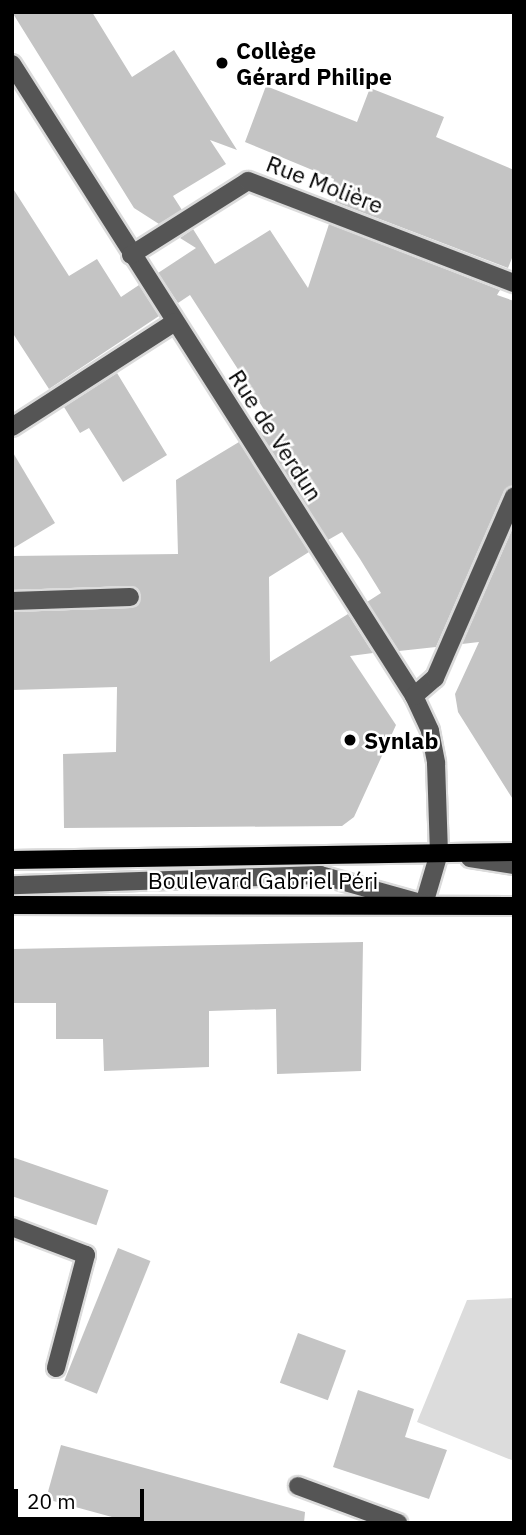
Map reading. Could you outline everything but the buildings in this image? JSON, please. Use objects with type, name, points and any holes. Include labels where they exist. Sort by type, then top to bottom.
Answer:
[{"type":"main road","name":"Boulevard Gabriel Péri","points":[[12,860],[514,852]]},
{"type":"main road","name":"Boulevard Gabriel Péri","points":[[12,905],[514,906]]},
{"type":"street","name":"Rue de Verdun","points":[[12,64],[131,255],[414,696],[429,731],[436,763],[439,853],[425,904]]},
{"type":"street","name":"Rue Molière","points":[[131,255],[248,181],[514,283]]},
{"type":"street","points":[[12,427],[174,322]]},
{"type":"street","points":[[414,696],[435,678],[514,496]]},
{"type":"street","points":[[12,601],[130,597]]},
{"type":"street","points":[[439,853],[514,865]]},
{"type":"street","points":[[12,885],[320,876],[425,904]]},
{"type":"street","points":[[12,1227],[86,1255],[56,1368]]},
{"type":"street","points":[[298,1486],[398,1523]]},
{"type":"shaded area","points":[[514,1298],[514,1461],[417,1422],[467,1300]]},
{"type":"place","name":"Collège Gérard Philipe","points":[[222,63]]},
{"type":"place","name":"Synlab","points":[[350,740]]}]
